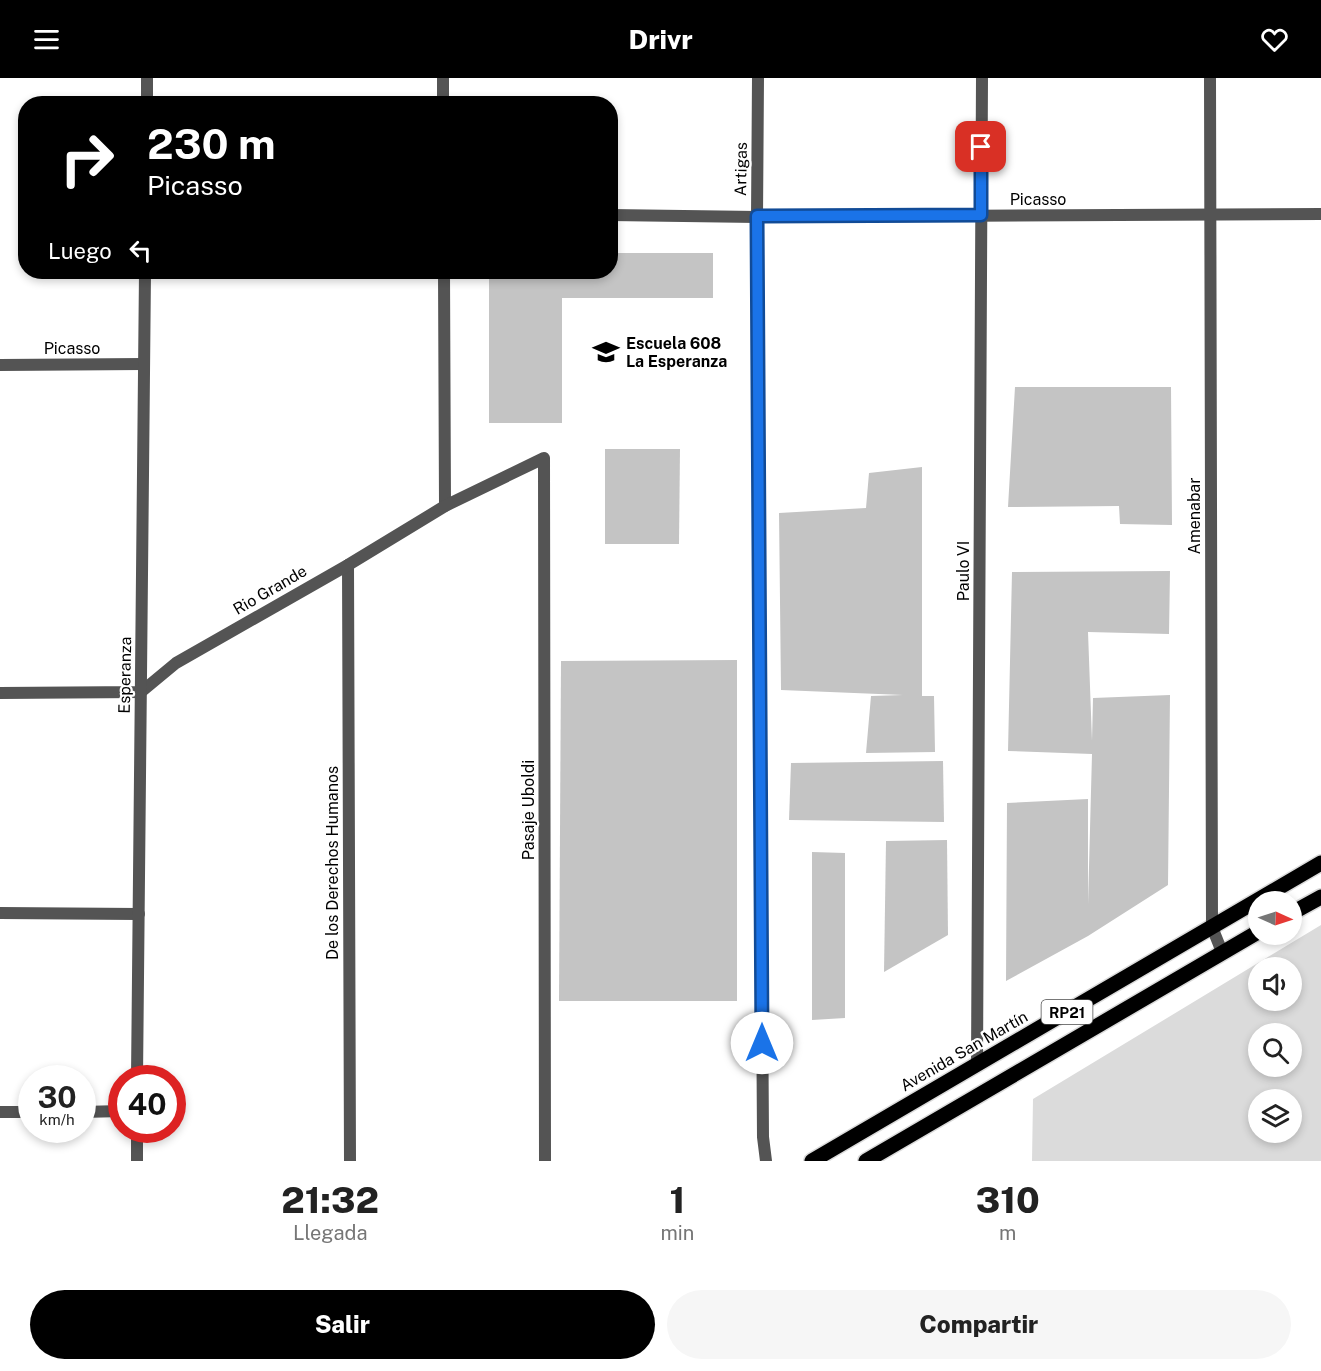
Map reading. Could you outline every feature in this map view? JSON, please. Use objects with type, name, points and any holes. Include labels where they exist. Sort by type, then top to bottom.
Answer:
[{"type":"main road","name":"Avenida San Martín","points":[[812,1161],[1321,863]]},
{"type":"main road","points":[[1302,907],[1321,897]]},
{"type":"main road","name":"RP21","points":[[866,1161],[1248,938]]},
{"type":"street","points":[[147,78],[147,96]]},
{"type":"street","points":[[443,78],[443,96]]},
{"type":"street","name":"Artigas","points":[[758,78],[763,1125],[766,1161]]},
{"type":"street","name":"Paulo VI","points":[[977,1064],[982,78]]},
{"type":"street","name":"Amenabar","points":[[1210,78],[1212,927],[1222,952]]},
{"type":"street","name":"Picasso","points":[[618,214],[757,216],[1321,214]]},
{"type":"street","name":"Esperanza","points":[[137,1065],[145,279]]},
{"type":"street","points":[[444,279],[445,506]]},
{"type":"street","name":"Picasso","points":[[0,365],[144,364]]},
{"type":"street","name":"Rio Grande","points":[[141,692],[176,663],[348,565],[445,506],[544,458]]},
{"type":"street","name":"Pasaje Uboldi","points":[[544,458],[544,1161]]},
{"type":"street","name":"De los Derechos Humanos","points":[[348,565],[350,1161]]},
{"type":"street","points":[[0,693],[141,692]]},
{"type":"street","points":[[0,913],[139,914]]},
{"type":"street","points":[[0,1112],[18,1112]]},
{"type":"street","points":[[137,1143],[137,1161]]},
{"type":"shaded area","points":[[1321,925],[1321,1161],[1032,1161],[1033,1099],[1248,969],[1248,1011],[1302,1011],[1302,957],[1268,957],[1288,945],[1302,945],[1302,936]]},
{"type":"building","points":[[618,253],[713,253],[713,298],[562,298],[562,423],[489,423],[489,279],[618,279]]},
{"type":"building","points":[[1015,387],[1171,387],[1172,525],[1120,524],[1119,506],[1008,507]]},
{"type":"building","points":[[605,449],[680,449],[679,544],[605,544]]},
{"type":"building","points":[[922,467],[922,696],[934,696],[935,752],[866,753],[871,696],[903,695],[781,690],[779,513],[866,508],[869,473]]},
{"type":"building","points":[[1170,571],[1169,634],[1088,632],[1092,741],[1093,698],[1170,695],[1168,885],[1088,936],[1006,981],[1007,803],[1088,799],[1088,905],[1092,754],[1008,751],[1012,572]]},
{"type":"building","points":[[737,660],[737,1001],[559,1001],[561,661]]},
{"type":"building","points":[[943,761],[944,822],[789,820],[791,763]]},
{"type":"building","points":[[947,840],[948,935],[884,972],[886,841]]},
{"type":"building","points":[[812,852],[845,853],[845,1018],[812,1020]]},
{"type":"place","name":"Escuela 608 La Esperanza","points":[[606,352]]},
{"type":"route","points":[[762,1043],[757,216],[981,215],[981,147]]}]
